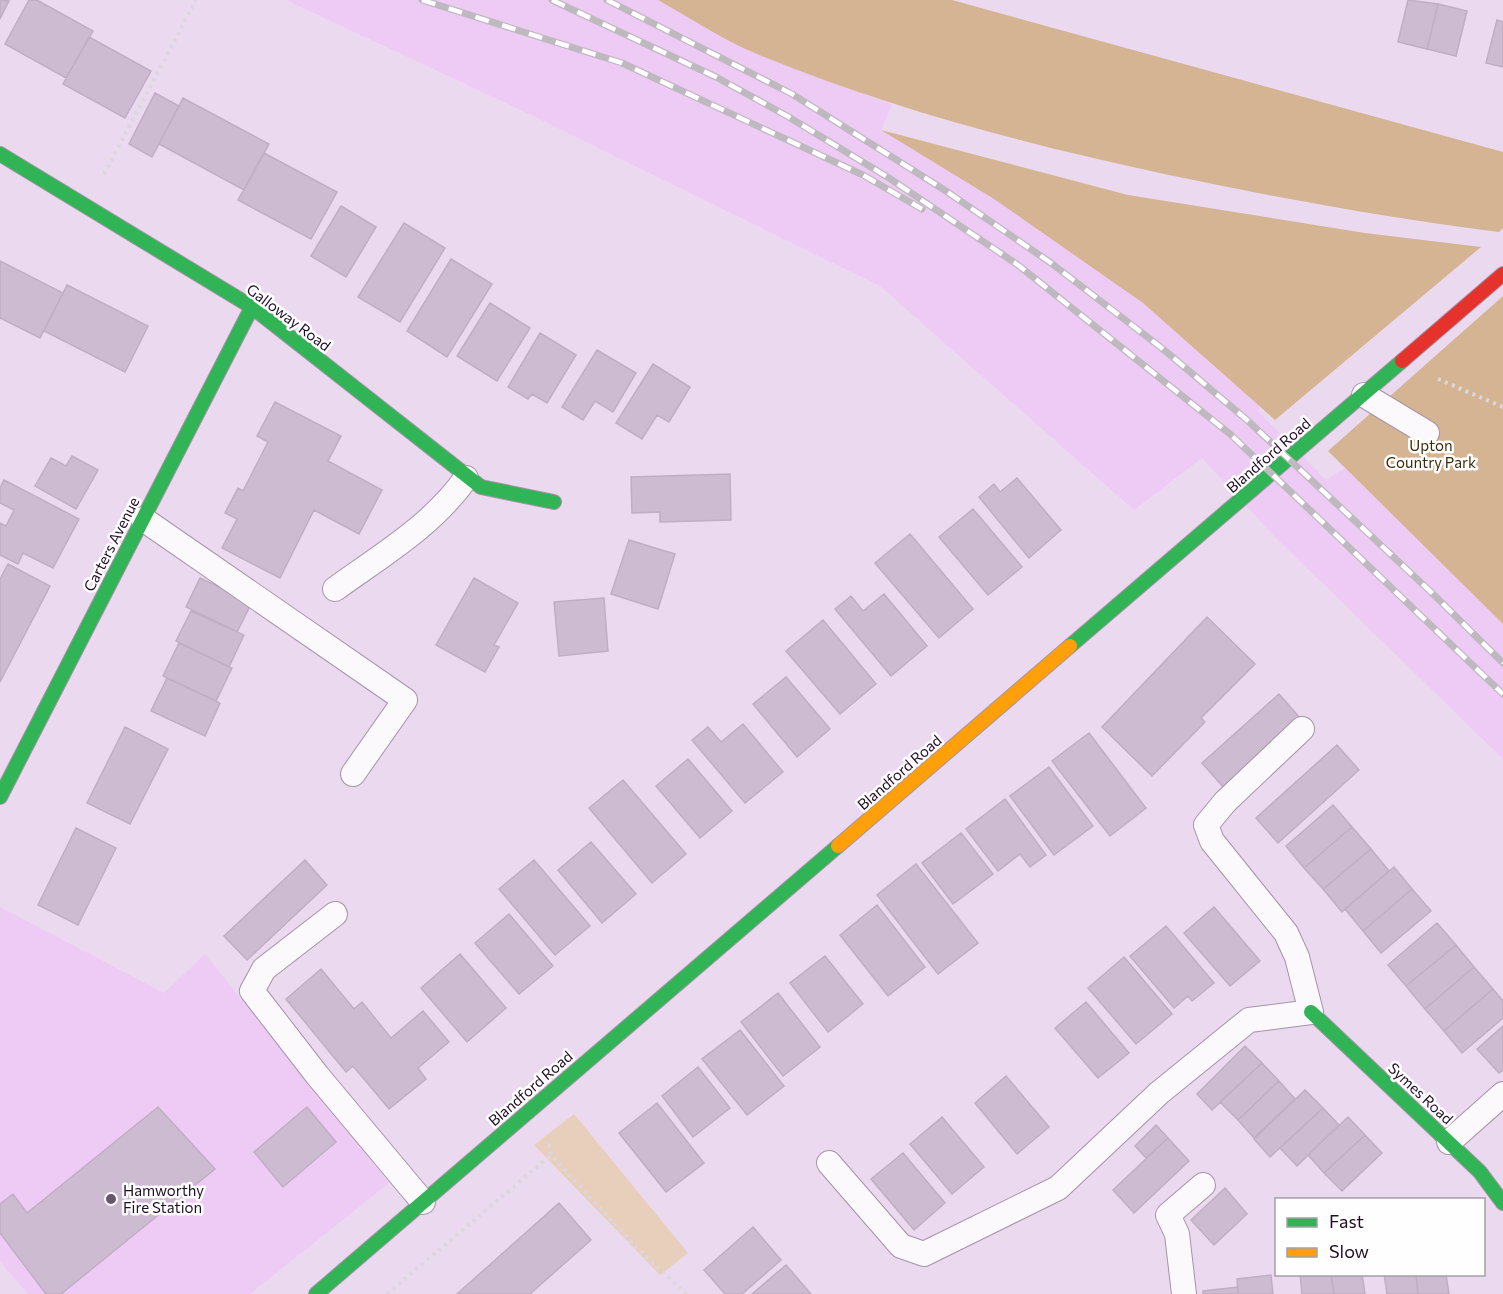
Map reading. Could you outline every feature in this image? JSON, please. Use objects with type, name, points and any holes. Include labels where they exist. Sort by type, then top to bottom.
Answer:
[{"type":"main road","name":"Galloway Road","points":[[0,154],[252,307],[466,478],[481,487],[554,502]]},
{"type":"main road","name":"Blandford Road","points":[[316,1294],[1503,274]]},
{"type":"main road","name":"Carters Avenue","points":[[0,797],[252,307]]},
{"type":"main road","name":"Symes Road","points":[[1311,1012],[1480,1172],[1503,1203]]},
{"type":"lane","points":[[1364,395],[1427,433]]},
{"type":"lane","points":[[335,589],[428,522],[448,503],[466,478]]},
{"type":"lane","points":[[143,519],[405,700],[353,774]]},
{"type":"lane","points":[[829,1163],[901,1246],[924,1254],[1058,1188],[1159,1093],[1249,1020],[1311,1012],[1297,957],[1286,933],[1212,841],[1206,825],[1225,802],[1302,729]]},
{"type":"lane","points":[[335,915],[264,969],[252,990],[317,1075],[423,1202]]},
{"type":"lane","points":[[1449,1142],[1503,1094]]},
{"type":"lane","points":[[1184,1294],[1177,1234],[1168,1215],[1203,1185]]},
{"type":"path","points":[[87,206],[196,0]]},
{"type":"path","points":[[1401,363],[1503,407]]},
{"type":"path","points":[[540,1102],[551,1155],[634,1245],[686,1294]]},
{"type":"path","points":[[387,1294],[551,1155]]},
{"type":"shaded area","points":[[286,0],[658,0],[755,53],[892,105],[881,130],[994,199],[1143,303],[1260,407],[1258,411],[1326,480],[1345,468],[1503,624],[1503,759],[1274,536],[1202,458],[1134,510],[880,286],[527,113]]},
{"type":"shaded area","points":[[0,907],[164,993],[205,954],[389,1183],[250,1294],[28,1294],[0,1261]]},
{"type":"shaded area","points":[[574,1114],[688,1253],[660,1275],[534,1145]]},
{"type":"green space","points":[[658,0],[952,0],[1503,152],[1503,228],[1499,232],[1292,199],[1169,175],[960,124],[858,92],[757,54]]},
{"type":"green space","points":[[881,130],[1128,195],[1365,233],[1481,247],[1275,420],[1143,303],[994,199]]},
{"type":"green space","name":"Upton Country Park","points":[[1503,296],[1503,624],[1328,451]]},
{"type":"building","points":[[0,0],[9,1],[0,19]]},
{"type":"building","points":[[29,0],[37,0],[93,31],[66,78],[5,44]]},
{"type":"building","points":[[1408,0],[1438,4],[1427,49],[1398,42]]},
{"type":"building","points":[[1438,4],[1467,11],[1456,56],[1427,49]]},
{"type":"building","points":[[1497,20],[1503,22],[1503,67],[1486,63]]},
{"type":"building","points":[[89,37],[151,71],[125,118],[63,84]]},
{"type":"building","points":[[155,93],[179,106],[152,157],[129,144]]},
{"type":"building","points":[[183,98],[269,144],[244,190],[159,144]]},
{"type":"building","points":[[264,153],[337,192],[311,239],[238,200]]},
{"type":"building","points":[[341,206],[376,227],[346,277],[311,256]]},
{"type":"building","points":[[404,223],[445,248],[400,322],[358,297]]},
{"type":"building","points":[[451,259],[492,284],[447,357],[407,331]]},
{"type":"building","points":[[0,261],[63,293],[40,338],[0,318]]},
{"type":"building","points":[[67,285],[148,326],[125,372],[44,331]]},
{"type":"building","points":[[490,303],[530,328],[497,381],[457,356]]},
{"type":"building","points":[[540,333],[576,355],[547,403],[532,394],[528,399],[508,387]]},
{"type":"building","points":[[597,350],[636,373],[613,412],[595,401],[583,420],[562,407]]},
{"type":"building","points":[[653,364],[690,387],[669,422],[657,415],[642,439],[616,423]]},
{"type":"building","points":[[275,402],[341,436],[328,461],[382,490],[359,534],[314,510],[280,578],[222,548],[237,519],[225,513],[238,488],[243,491],[268,442],[257,436]]},
{"type":"building","points":[[72,456],[98,470],[76,509],[35,486],[51,458],[66,466]]},
{"type":"building","points":[[730,474],[731,520],[660,522],[660,512],[632,513],[631,477]]},
{"type":"building","points":[[1017,478],[1061,530],[1029,558],[979,497],[994,484],[1000,492]]},
{"type":"building","points":[[4,480],[79,519],[53,568],[23,553],[18,564],[0,555],[0,523],[6,526],[14,510],[0,503],[0,488]]},
{"type":"building","points":[[973,509],[1022,567],[988,595],[939,537]]},
{"type":"building","points":[[910,534],[973,609],[939,638],[875,563]]},
{"type":"building","points":[[629,540],[675,554],[658,609],[611,594]]},
{"type":"building","points":[[8,564],[50,586],[0,682],[0,579]]},
{"type":"building","points":[[200,578],[252,602],[237,632],[186,607]]},
{"type":"building","points":[[474,578],[518,603],[494,645],[499,647],[485,672],[436,645]]},
{"type":"building","points":[[884,594],[927,646],[891,676],[835,609],[851,596],[863,611]]},
{"type":"building","points":[[604,598],[608,651],[559,656],[554,602]]},
{"type":"building","points":[[191,611],[244,635],[229,667],[176,641]]},
{"type":"building","points":[[1207,617],[1255,664],[1201,718],[1205,722],[1152,776],[1102,727]]},
{"type":"building","points":[[823,620],[876,684],[840,714],[786,651]]},
{"type":"building","points":[[179,643],[232,668],[216,701],[163,676]]},
{"type":"building","points":[[786,677],[830,729],[797,757],[753,704]]},
{"type":"building","points":[[167,678],[220,703],[205,736],[151,711]]},
{"type":"building","points":[[1279,694],[1300,718],[1223,787],[1202,763]]},
{"type":"building","points":[[743,724],[783,772],[745,803],[692,740],[708,727],[721,742]]},
{"type":"building","points":[[125,727],[168,749],[130,824],[87,803]]},
{"type":"building","points":[[1089,733],[1146,808],[1110,836],[1052,761]]},
{"type":"building","points":[[1337,745],[1359,770],[1278,843],[1256,818]]},
{"type":"building","points":[[688,759],[732,811],[700,838],[656,786]]},
{"type":"building","points":[[1049,767],[1093,826],[1054,855],[1010,796]]},
{"type":"building","points":[[623,780],[686,854],[652,883],[589,808]]},
{"type":"building","points":[[1005,799],[1046,855],[1030,867],[1020,854],[998,871],[966,829]]},
{"type":"building","points":[[1333,805],[1352,827],[1304,868],[1286,846]]},
{"type":"building","points":[[1352,827],[1371,849],[1323,889],[1304,868]]},
{"type":"building","points":[[76,828],[116,848],[78,925],[38,905]]},
{"type":"building","points":[[961,833],[993,874],[953,904],[922,863]]},
{"type":"building","points":[[591,842],[636,894],[602,923],[558,870]]},
{"type":"building","points":[[1371,849],[1389,871],[1342,912],[1323,889]]},
{"type":"building","points":[[305,860],[327,885],[247,960],[224,936]]},
{"type":"building","points":[[534,860],[590,926],[555,955],[499,889]]},
{"type":"building","points":[[916,864],[978,943],[938,974],[877,895]]},
{"type":"building","points":[[1394,867],[1412,889],[1363,931],[1345,909]]},
{"type":"building","points":[[1412,889],[1431,911],[1381,953],[1363,931]]},
{"type":"building","points":[[877,905],[925,967],[888,996],[840,935]]},
{"type":"building","points":[[1214,907],[1260,961],[1230,986],[1184,933]]},
{"type":"building","points":[[509,914],[553,966],[519,994],[475,943]]},
{"type":"building","points":[[1437,923],[1456,945],[1406,986],[1388,965]]},
{"type":"building","points":[[1166,926],[1214,983],[1192,1001],[1188,996],[1174,1008],[1130,956]]},
{"type":"building","points":[[1456,945],[1474,967],[1425,1009],[1406,986]]},
{"type":"building","points":[[460,954],[506,1008],[467,1042],[421,988]]},
{"type":"building","points":[[825,956],[863,1004],[828,1032],[790,983]]},
{"type":"building","points":[[1124,957],[1172,1014],[1136,1044],[1088,988]]},
{"type":"building","points":[[1474,967],[1493,989],[1444,1031],[1425,1009]]},
{"type":"building","points":[[321,969],[354,1009],[362,1002],[391,1038],[423,1011],[449,1042],[418,1068],[426,1079],[389,1109],[353,1066],[346,1072],[286,999]]},
{"type":"building","points":[[1493,989],[1503,1001],[1503,1018],[1462,1053],[1444,1031]]},
{"type":"building","points":[[778,993],[820,1047],[783,1076],[741,1022]]},
{"type":"building","points":[[1086,1002],[1129,1053],[1098,1078],[1055,1028]]},
{"type":"building","points":[[1503,1026],[1503,1070],[1499,1073],[1477,1049]]},
{"type":"building","points":[[740,1030],[784,1086],[747,1115],[702,1059]]},
{"type":"building","points":[[1245,1046],[1262,1063],[1212,1110],[1197,1094]]},
{"type":"building","points":[[1262,1063],[1279,1081],[1238,1120],[1220,1102]]},
{"type":"building","points":[[698,1067],[730,1108],[693,1137],[662,1096]]},
{"type":"building","points":[[1006,1076],[1049,1127],[1017,1154],[975,1103]]},
{"type":"building","points":[[1279,1081],[1295,1099],[1254,1138],[1238,1120]]},
{"type":"building","points":[[1305,1090],[1323,1108],[1270,1157],[1254,1139]]},
{"type":"building","points":[[657,1103],[704,1163],[666,1192],[619,1133]]},
{"type":"building","name":"Hamworthy Fire Station","points":[[158,1107],[215,1169],[61,1294],[46,1294],[0,1233],[0,1204],[13,1194],[27,1213]]},
{"type":"building","points":[[307,1107],[336,1142],[283,1187],[254,1152]]},
{"type":"building","points":[[1323,1108],[1339,1125],[1297,1166],[1280,1148]]},
{"type":"building","points":[[942,1117],[984,1167],[952,1194],[910,1144]]},
{"type":"building","points":[[1348,1117],[1365,1135],[1324,1173],[1308,1155]]},
{"type":"building","points":[[1156,1125],[1168,1138],[1146,1158],[1135,1146]]},
{"type":"building","points":[[1365,1135],[1382,1153],[1342,1191],[1324,1173]]},
{"type":"building","points":[[1168,1138],[1189,1161],[1134,1213],[1113,1190]]},
{"type":"building","points":[[903,1153],[945,1203],[914,1230],[871,1179]]},
{"type":"building","points":[[1225,1188],[1247,1214],[1214,1245],[1191,1220]]},
{"type":"building","points":[[559,1203],[591,1240],[530,1294],[457,1294]]},
{"type":"building","points":[[753,1227],[781,1260],[742,1294],[725,1294],[704,1270]]},
{"type":"building","points":[[786,1265],[811,1294],[752,1294]]},
{"type":"building","points":[[1271,1275],[1273,1294],[1238,1294],[1237,1279]]},
{"type":"building","points":[[1300,1276],[1331,1276],[1334,1294],[1302,1294]]},
{"type":"building","points":[[1331,1276],[1362,1276],[1365,1294],[1334,1294]]},
{"type":"building","points":[[1384,1276],[1416,1276],[1418,1294],[1387,1294]]},
{"type":"building","points":[[1416,1276],[1446,1276],[1449,1294],[1418,1294]]},
{"type":"building","points":[[1238,1287],[1238,1294],[1203,1294],[1203,1291]]},
{"type":"railway","points":[[422,0],[622,63],[863,175],[922,209]]},
{"type":"railway","points":[[552,0],[716,77],[787,116],[889,178],[1018,265],[1230,434],[1503,694]]},
{"type":"railway","points":[[607,0],[792,94],[946,191],[1051,263],[1163,349],[1247,420],[1431,592],[1503,663]]},
{"type":"traffic: fast","points":[[0,154],[252,307],[481,487],[554,502]]},
{"type":"traffic: fast","points":[[0,797],[252,307]]},
{"type":"traffic: fast","points":[[1070,646],[1402,361]]},
{"type":"traffic: fast","points":[[316,1294],[838,846]]},
{"type":"traffic: fast","points":[[1311,1012],[1480,1172],[1503,1203]]},
{"type":"traffic: slow","points":[[838,846],[1070,646]]},
{"type":"traffic: jam","points":[[1402,361],[1503,274]]},
{"type":"place","name":"Hamworthy Fire Station","points":[[111,1199]]}]
